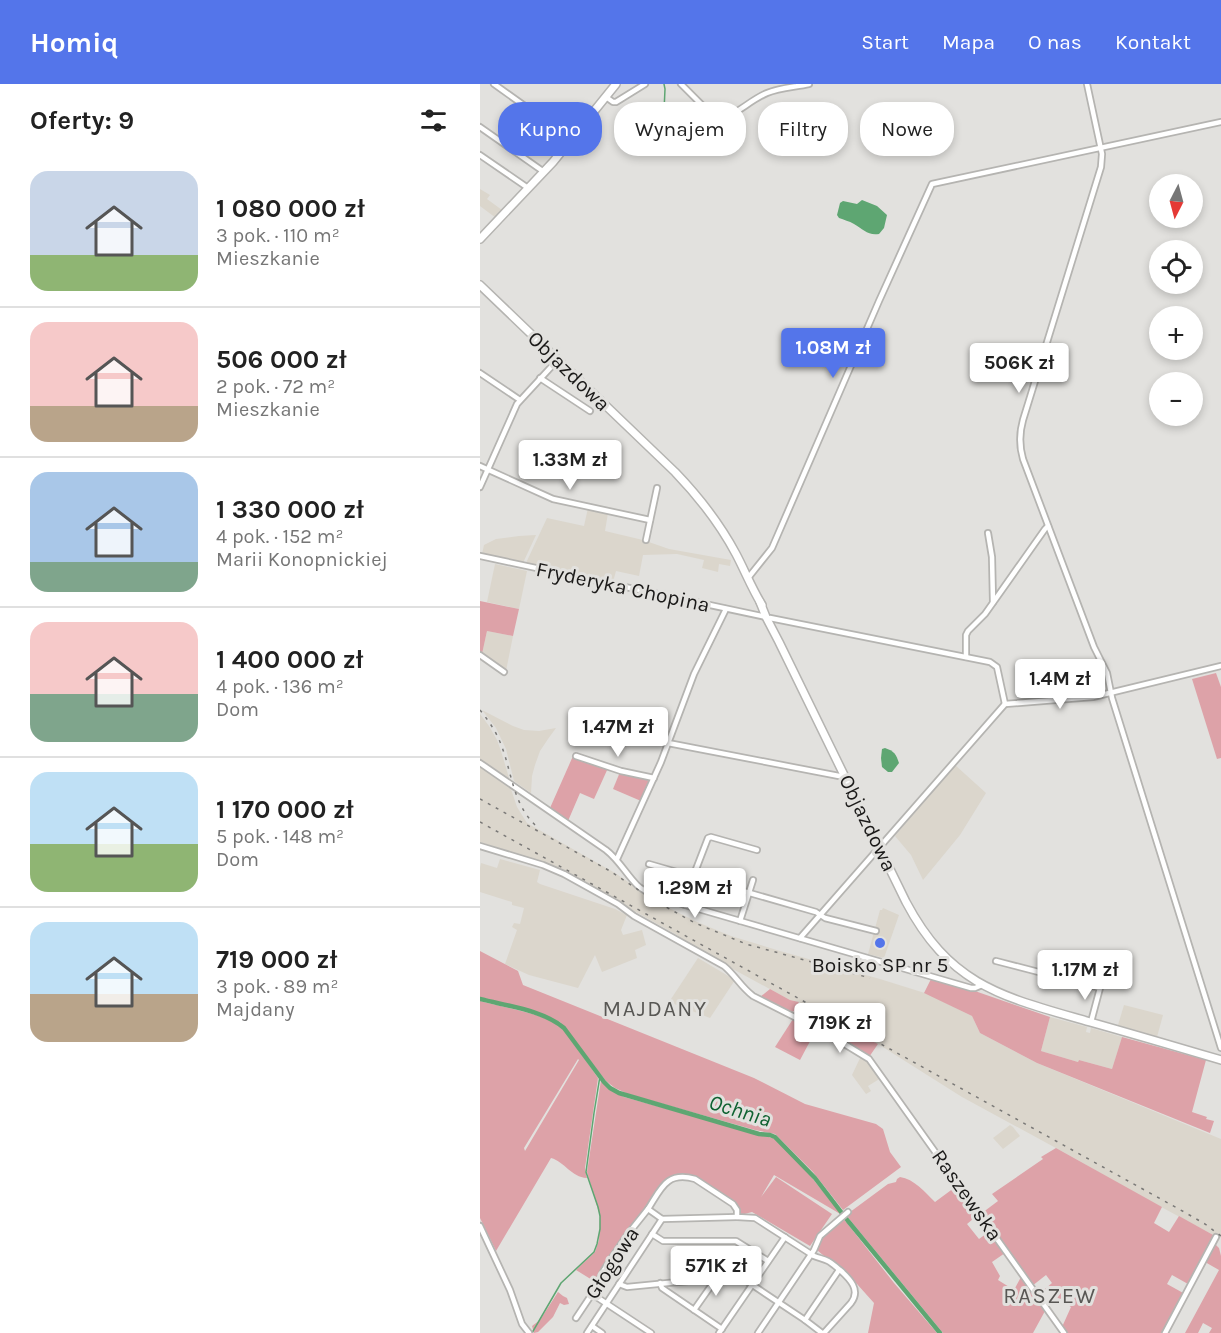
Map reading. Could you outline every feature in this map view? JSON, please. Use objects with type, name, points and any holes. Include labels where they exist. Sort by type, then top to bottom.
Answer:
[{"type":"main road","points":[[602,102],[616,84]]},
{"type":"main road","points":[[480,239],[557,156]]},
{"type":"main road","name":"Objazdowa","points":[[480,287],[675,472],[723,531],[911,911],[925,934],[948,960],[982,985],[1019,1001],[1221,1060]]},
{"type":"street","points":[[494,84],[519,102]]},
{"type":"street","points":[[606,97],[616,102],[645,84]]},
{"type":"street","points":[[681,84],[707,110],[721,119],[731,116],[768,92],[807,84]]},
{"type":"street","points":[[777,84],[781,89]]},
{"type":"street","points":[[1087,84],[1102,161],[1023,420],[1019,443],[1094,647],[1107,673],[1111,693],[1221,1048]]},
{"type":"street","points":[[748,578],[772,548],[883,291],[932,184],[1221,122]]},
{"type":"street","points":[[480,127],[544,172]]},
{"type":"street","points":[[480,155],[528,188]]},
{"type":"street","points":[[480,487],[520,400],[552,366]]},
{"type":"street","points":[[480,373],[520,400]]},
{"type":"street","points":[[540,378],[590,411]]},
{"type":"street","points":[[480,466],[553,499],[650,520]]},
{"type":"street","points":[[645,540],[657,488]]},
{"type":"street","points":[[966,657],[968,631],[985,614],[1048,526]]},
{"type":"street","points":[[988,533],[992,557],[993,602]]},
{"type":"street","name":"Fryderyka Chopina","points":[[480,556],[768,618],[990,662],[997,667],[1005,704]]},
{"type":"street","points":[[617,859],[654,778],[694,674],[726,609]]},
{"type":"street","points":[[480,655],[504,672]]},
{"type":"street","points":[[800,938],[1005,704],[1092,697],[1221,666]]},
{"type":"street","points":[[668,743],[844,776]]},
{"type":"street","points":[[576,756],[621,771],[654,778]]},
{"type":"street","points":[[480,763],[606,850],[617,859],[639,887],[685,905],[971,988],[982,985]]},
{"type":"street","points":[[685,905],[708,838],[757,850]]},
{"type":"street","name":"Raszewska","points":[[480,846],[552,868],[618,904],[634,916],[724,966],[753,996],[828,1034],[869,1059],[1064,1333]]},
{"type":"street","points":[[649,864],[816,912],[825,918],[876,931]]},
{"type":"street","points":[[740,921],[753,880]]},
{"type":"street","points":[[996,961],[1100,988],[1091,1022]]},
{"type":"street","name":"Głogowa","points":[[576,1318],[613,1256],[666,1181],[672,1178],[695,1179],[733,1204],[737,1210],[737,1217]]},
{"type":"street","points":[[619,1284],[627,1287],[740,1276],[823,1333],[855,1298],[855,1290],[850,1279],[827,1260],[821,1260],[755,1218],[662,1219],[648,1209]]},
{"type":"street","points":[[758,1333],[812,1254],[820,1236],[848,1212]]},
{"type":"street","points":[[587,1333],[662,1219]]},
{"type":"street","points":[[480,1226],[510,1290],[524,1328],[529,1333]]},
{"type":"street","points":[[652,1234],[663,1241],[739,1242],[768,1261]]},
{"type":"street","points":[[660,1283],[662,1288],[721,1331],[784,1237]]},
{"type":"street","points":[[1165,1333],[1216,1237]]},
{"type":"street","points":[[805,1320],[839,1270]]},
{"type":"street","points":[[694,1310],[713,1283],[713,1278]]},
{"type":"street","points":[[592,1294],[651,1333]]},
{"type":"street","points":[[592,1326],[602,1333]]},
{"type":"shaded area","points":[[480,189],[490,195],[487,199],[502,210],[496,218],[480,206]]},
{"type":"shaded area","points":[[862,200],[877,206],[887,215],[884,228],[879,234],[869,233],[837,215],[840,203],[843,201],[857,204]]},
{"type":"shaded area","points":[[588,508],[608,513],[605,531],[669,549],[731,560],[730,566],[719,564],[718,572],[702,568],[704,560],[677,554],[643,555],[639,576],[616,571],[613,582],[526,563],[547,518],[584,526]]},
{"type":"shaded area","points":[[536,535],[523,563],[482,554],[484,545],[496,539]]},
{"type":"shaded area","points":[[495,564],[527,571],[519,609],[487,602]]},
{"type":"shaded area","points":[[480,601],[519,609],[513,636],[487,631],[482,654],[480,653]]},
{"type":"shaded area","points":[[487,631],[513,636],[506,671],[482,654]]},
{"type":"shaded area","points":[[1216,673],[1221,687],[1221,758],[1217,759],[1192,679]]},
{"type":"shaded area","points":[[482,710],[524,730],[539,731],[556,728],[540,751],[532,776],[531,793],[514,781],[506,749],[496,728]]},
{"type":"shaded area","points":[[480,714],[497,740],[509,778],[480,759]]},
{"type":"shaded area","points":[[885,748],[894,753],[899,763],[892,772],[882,767],[882,749]]},
{"type":"shaded area","points":[[573,756],[608,768],[594,799],[580,793],[568,821],[550,808]]},
{"type":"shaded area","points":[[480,765],[510,786],[517,807],[527,823],[615,873],[671,909],[731,936],[928,994],[972,1016],[980,1033],[1037,1063],[1221,1139],[1221,1238],[962,1097],[878,1044],[731,968],[552,865],[480,842]]},
{"type":"shaded area","points":[[955,765],[986,793],[960,835],[923,880],[911,855],[895,836]]},
{"type":"shaded area","points":[[620,772],[651,779],[641,801],[613,789]]},
{"type":"shaded area","points":[[500,859],[540,870],[537,882],[540,884],[627,915],[621,930],[623,935],[642,930],[646,945],[635,950],[637,958],[602,972],[595,955],[578,988],[529,975],[505,964],[517,930],[512,927],[514,923],[520,924],[524,908],[480,892],[481,863],[497,868]]},
{"type":"shaded area","points":[[883,908],[899,915],[884,958],[868,954],[880,910]]},
{"type":"shaded area","points":[[480,951],[518,971],[523,985],[754,1078],[805,1104],[876,1124],[883,1129],[890,1152],[901,1167],[843,1210],[813,1172],[775,1134],[628,1094],[615,1088],[606,1081],[560,1022],[539,1013],[480,997]]},
{"type":"shaded area","points":[[698,958],[735,980],[710,1018],[669,1002]]},
{"type":"shaded area","points":[[931,979],[972,990],[1050,1017],[1041,1051],[1078,1062],[1079,1060],[1112,1069],[1122,1037],[1206,1060],[1192,1112],[1214,1121],[1210,1133],[1037,1063],[980,1033],[972,1016],[924,993]]},
{"type":"shaded area","points":[[770,989],[790,1000],[799,1002],[794,1011],[790,1013],[760,997]]},
{"type":"shaded area","points":[[480,1001],[552,1021],[564,1030],[598,1078],[585,1168],[587,1178],[577,1175],[551,1158],[496,1251],[480,1218]],"holes":[[[579,1060],[525,1151],[524,1148]]]},
{"type":"shaded area","points":[[1124,1005],[1163,1015],[1157,1037],[1118,1025]]},
{"type":"shaded area","points":[[799,1007],[815,1016],[818,1013],[878,1044],[869,1057],[830,1032],[820,1021],[811,1023],[792,1014]]},
{"type":"shaded area","points":[[1050,1017],[1087,1027],[1086,1032],[1090,1033],[1091,1028],[1122,1037],[1112,1069],[1041,1051]]},
{"type":"shaded area","points":[[793,1019],[816,1030],[800,1060],[775,1047]]},
{"type":"shaded area","points":[[861,1056],[881,1078],[868,1086],[871,1091],[866,1094],[852,1075]]},
{"type":"shaded area","points":[[601,1080],[610,1089],[624,1097],[776,1139],[804,1168],[842,1215],[774,1175],[761,1197],[776,1177],[832,1214],[810,1246],[752,1212],[741,1215],[738,1209],[690,1177],[669,1177],[626,1235],[597,1283],[576,1270],[595,1252],[599,1240],[600,1216],[587,1172]]},
{"type":"shaded area","points":[[1010,1125],[1020,1136],[1003,1149],[993,1138]]},
{"type":"shaded area","points":[[1056,1148],[1162,1207],[1154,1223],[1169,1232],[1179,1216],[1215,1236],[1188,1284],[1172,1275],[1167,1284],[1185,1294],[1164,1333],[1066,1333],[1062,1327],[1071,1307],[1045,1289],[1052,1283],[1046,1275],[1032,1286],[982,1213],[998,1201],[992,1194]]},
{"type":"shaded area","points":[[900,1177],[915,1183],[935,1202],[958,1185],[979,1214],[967,1224],[979,1239],[990,1231],[1005,1253],[992,1262],[1000,1276],[998,1280],[1014,1290],[1021,1277],[1045,1311],[1033,1333],[943,1333],[846,1215]]},
{"type":"shaded area","points":[[843,1218],[937,1333],[868,1333],[874,1303],[857,1284],[817,1250],[820,1240]]},
{"type":"shaded area","points":[[1214,1244],[1219,1248],[1221,1256],[1221,1333],[1209,1333],[1212,1328],[1203,1323],[1198,1333],[1185,1333],[1219,1270],[1205,1262]]},
{"type":"shaded area","points":[[558,1292],[567,1298],[569,1304],[560,1303],[553,1317],[538,1332],[534,1333],[532,1326],[540,1320]]},
{"type":"waterway","points":[[664,84],[664,102]]},
{"type":"waterway","name":"Ochnia","points":[[480,999],[524,1009],[546,1017],[564,1028],[604,1082],[619,1093],[775,1137],[815,1178],[940,1333]]},
{"type":"waterway","points":[[532,1333],[561,1283],[594,1252],[597,1244],[600,1216],[586,1172],[600,1076]]},
{"type":"railway","points":[[480,710],[498,737],[518,798],[535,825]]},
{"type":"railway","points":[[480,799],[610,871],[655,901],[695,923],[746,944],[870,978]]},
{"type":"railway","points":[[480,822],[1186,1213],[1221,1236]]},
{"type":"place","name":"Boisko SP nr 5","points":[[880,943]]},
{"type":"district","name":"MAJDANY","points":[[655,1009]]},
{"type":"district","name":"RASZEW","points":[[1050,1296]]}]
